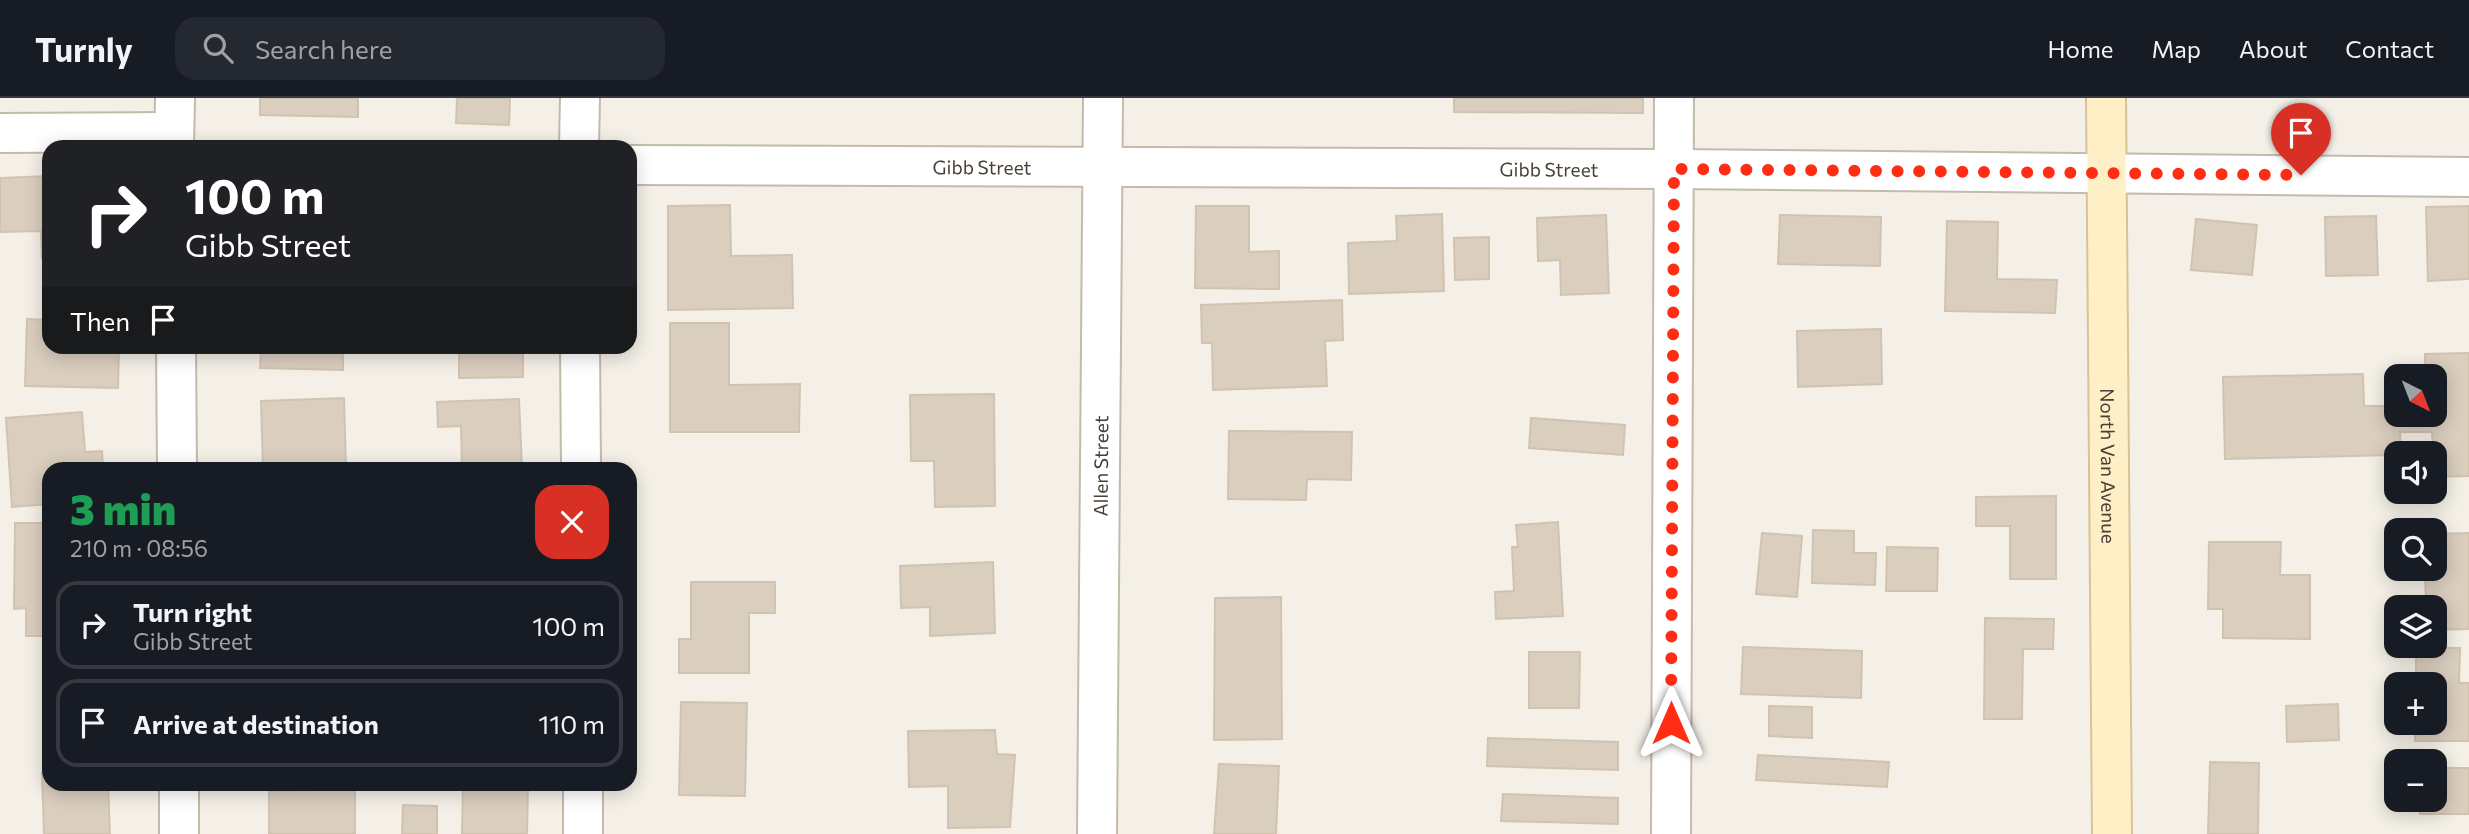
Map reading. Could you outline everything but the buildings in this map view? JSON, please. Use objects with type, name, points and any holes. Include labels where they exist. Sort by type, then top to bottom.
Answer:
[{"type":"main road","name":"North Van Avenue","points":[[2106,98],[2112,834]]},
{"type":"street","points":[[579,140],[580,98]]},
{"type":"street","name":"Allen Street","points":[[1097,834],[1103,98]]},
{"type":"street","points":[[1671,834],[1674,98]]},
{"type":"street","points":[[0,133],[174,126]]},
{"type":"street","name":"Gibb Street","points":[[637,165],[1674,169],[2469,177]]},
{"type":"street","points":[[176,354],[177,462]]},
{"type":"street","points":[[580,354],[581,462]]},
{"type":"street","points":[[179,791],[179,834]]},
{"type":"street","points":[[583,791],[583,834]]},
{"type":"route","points":[[1671,723],[1674,169],[2301,175]]}]
